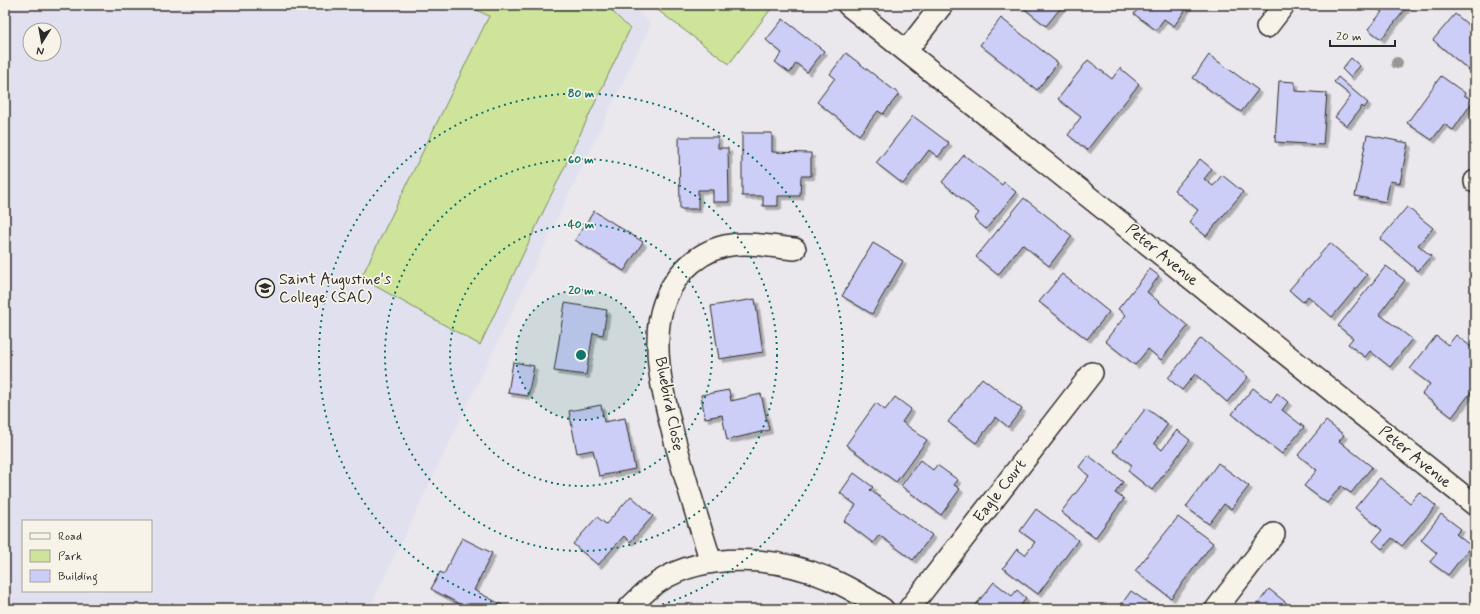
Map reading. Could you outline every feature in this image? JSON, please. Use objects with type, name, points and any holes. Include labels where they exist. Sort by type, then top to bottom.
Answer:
[{"type":"street","name":"Peter Avenue","points":[[848,5],[1475,505]]},
{"type":"street","points":[[906,51],[942,5]]},
{"type":"street","points":[[1267,27],[1284,5]]},
{"type":"street","name":"Bluebird Close","points":[[712,562],[681,467],[663,394],[659,365],[658,338],[662,308],[671,287],[687,267],[696,259],[717,248],[747,244],[795,249]]},
{"type":"street","name":"Eagle Court","points":[[909,609],[1092,373]]},
{"type":"street","points":[[1216,609],[1274,534]]},
{"type":"street","points":[[628,609],[645,592],[660,581],[695,566],[712,562],[746,561],[781,565],[804,570],[850,588],[883,609]]},
{"type":"shaded area","name":"Saint Augustine's College (SAC)","points":[[5,5],[630,5],[651,24],[369,609],[5,609]]},
{"type":"green space","points":[[466,5],[606,5],[630,29],[480,345],[361,278],[489,16]]},
{"type":"green space","points":[[651,5],[774,5],[729,64]]},
{"type":"building","points":[[1020,5],[1063,5],[1046,26]]},
{"type":"building","points":[[1141,5],[1189,5],[1174,26],[1164,19],[1156,30],[1134,14]]},
{"type":"building","points":[[1373,5],[1409,5],[1381,39],[1368,29],[1382,12]]},
{"type":"building","points":[[1455,14],[1475,30],[1475,75],[1433,40]]},
{"type":"building","points":[[1001,18],[1058,63],[1037,90],[980,45]]},
{"type":"building","points":[[783,19],[824,51],[807,72],[796,63],[790,73],[775,62],[782,53],[766,40]]},
{"type":"building","points":[[846,53],[899,94],[883,114],[878,111],[859,135],[817,102],[835,78],[830,74]]},
{"type":"building","points":[[1209,55],[1258,90],[1241,112],[1193,78]]},
{"type":"building","points":[[1351,58],[1360,66],[1350,77],[1342,69]]},
{"type":"building","points":[[1088,60],[1112,79],[1120,68],[1139,84],[1087,150],[1068,135],[1081,117],[1058,99]]},
{"type":"building","points":[[1441,76],[1465,93],[1464,95],[1473,101],[1453,130],[1444,124],[1432,140],[1407,123]]},
{"type":"building","points":[[1338,77],[1368,103],[1364,108],[1362,106],[1347,126],[1335,117],[1351,96],[1334,82]]},
{"type":"building","points":[[1279,81],[1295,82],[1295,91],[1327,93],[1323,145],[1275,142]]},
{"type":"building","points":[[913,116],[949,143],[938,157],[929,150],[903,184],[876,163]]},
{"type":"building","points":[[742,133],[772,133],[772,152],[811,153],[811,176],[801,176],[800,196],[778,196],[778,206],[763,206],[763,196],[742,196]]},
{"type":"building","points":[[1367,135],[1408,143],[1400,183],[1390,181],[1386,202],[1355,196]]},
{"type":"building","points":[[679,137],[718,137],[718,148],[728,148],[729,202],[713,202],[713,190],[698,190],[698,209],[680,209]]},
{"type":"building","points":[[964,155],[1002,185],[1004,182],[1016,192],[986,229],[974,219],[979,213],[942,182]]},
{"type":"building","points":[[1200,159],[1212,169],[1204,179],[1213,186],[1222,175],[1243,192],[1206,236],[1189,222],[1198,210],[1174,190]]},
{"type":"building","points":[[1024,198],[1072,236],[1049,266],[1022,244],[998,275],[976,257]]},
{"type":"building","points":[[1407,207],[1433,228],[1418,245],[1431,256],[1418,271],[1380,239]]},
{"type":"building","points":[[594,211],[643,242],[624,271],[575,240]]},
{"type":"building","points":[[873,243],[903,261],[872,314],[842,296]]},
{"type":"building","points":[[1330,243],[1367,275],[1332,317],[1308,296],[1303,302],[1289,290]]},
{"type":"building","points":[[1386,266],[1405,280],[1379,314],[1412,339],[1390,367],[1370,351],[1365,357],[1348,344],[1353,338],[1338,326]]},
{"type":"building","points":[[1150,269],[1159,276],[1147,292],[1188,326],[1161,360],[1148,349],[1135,365],[1105,341],[1126,315],[1118,309]]},
{"type":"building","points":[[1062,274],[1109,312],[1087,339],[1039,302]]},
{"type":"building","points":[[755,299],[763,352],[719,359],[711,306]]},
{"type":"building","points":[[565,303],[607,310],[603,335],[593,333],[586,375],[554,371]]},
{"type":"building","points":[[1456,335],[1475,350],[1475,387],[1452,417],[1422,394],[1430,384],[1410,369],[1436,336],[1448,345]]},
{"type":"building","points":[[1201,338],[1248,377],[1227,402],[1195,374],[1182,390],[1168,378]]},
{"type":"building","points":[[513,362],[534,366],[528,396],[508,393]]},
{"type":"building","points":[[982,378],[1022,409],[1008,427],[996,417],[976,443],[948,422]]},
{"type":"building","points":[[1253,388],[1271,402],[1277,393],[1288,402],[1282,410],[1304,427],[1282,454],[1232,414]]},
{"type":"building","points":[[729,390],[731,401],[761,394],[769,430],[727,440],[722,415],[705,418],[701,395]]},
{"type":"building","points":[[895,397],[911,409],[902,422],[927,440],[896,482],[846,445],[876,403],[885,410]]},
{"type":"building","points":[[601,405],[604,422],[625,418],[635,469],[599,476],[593,450],[577,453],[569,411]]},
{"type":"building","points":[[1146,408],[1168,424],[1154,443],[1162,450],[1177,430],[1190,440],[1152,490],[1128,471],[1132,465],[1113,451]]},
{"type":"building","points":[[1326,421],[1344,435],[1339,441],[1372,467],[1351,493],[1341,486],[1327,503],[1304,486],[1317,470],[1298,455]]},
{"type":"building","points":[[1088,455],[1123,482],[1115,493],[1124,499],[1095,538],[1061,512],[1089,476],[1079,467]]},
{"type":"building","points":[[920,460],[933,470],[937,465],[958,480],[954,485],[960,489],[941,515],[901,486]]},
{"type":"building","points":[[1218,463],[1249,486],[1231,509],[1224,504],[1209,524],[1186,507]]},
{"type":"building","points":[[854,473],[873,487],[870,490],[932,535],[913,560],[879,535],[873,543],[844,521],[856,505],[840,493]]},
{"type":"building","points":[[1380,478],[1410,503],[1419,492],[1436,506],[1402,546],[1392,538],[1382,549],[1373,541],[1382,530],[1355,508]]},
{"type":"building","points":[[631,496],[653,516],[630,542],[624,536],[598,565],[573,544],[597,517],[606,524]]},
{"type":"building","points":[[1036,509],[1078,540],[1038,594],[1003,568],[1017,549],[1025,555],[1035,542],[1020,531]]},
{"type":"building","points":[[1441,514],[1461,529],[1456,534],[1471,546],[1448,575],[1430,562],[1437,553],[1421,540]]},
{"type":"building","points":[[1178,517],[1213,543],[1171,598],[1135,571]]},
{"type":"building","points":[[462,538],[492,553],[474,590],[504,606],[503,609],[469,609],[431,589],[440,572],[444,574]]},
{"type":"building","points":[[994,582],[1012,596],[1017,590],[1026,598],[1021,605],[1023,608],[977,609],[974,607]]},
{"type":"building","points":[[1269,589],[1294,609],[1254,609]]},
{"type":"building","points":[[1131,591],[1150,604],[1146,609],[1118,609]]},
{"type":"building","points":[[1475,596],[1475,609],[1464,609]]},
{"type":"place","name":"Saint Augustine's College (SAC)","points":[[265,288]]}]
